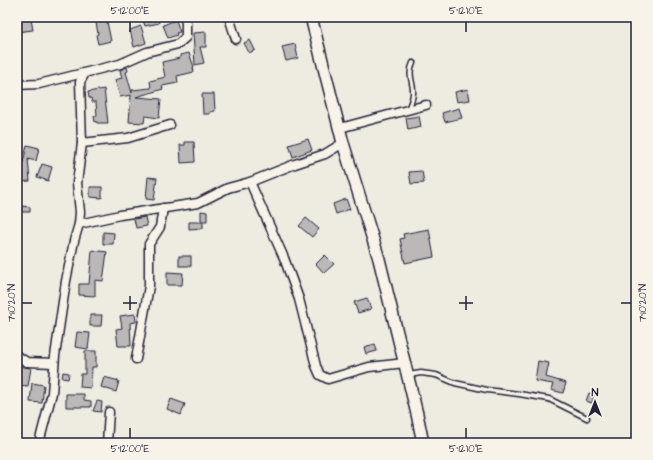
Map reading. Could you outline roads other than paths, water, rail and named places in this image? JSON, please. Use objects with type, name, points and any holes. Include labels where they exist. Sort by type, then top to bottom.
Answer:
[{"type":"street","points":[[17,85],[39,84],[85,73],[120,64],[147,52],[178,44],[186,37],[185,17]]},
{"type":"street","points":[[229,17],[236,39]]},
{"type":"street","points":[[311,17],[343,142],[379,259],[418,414],[423,443]]},
{"type":"street","points":[[39,443],[52,393],[54,364],[66,281],[79,224],[80,212],[77,183],[82,143],[80,82],[85,73]]},
{"type":"street","points":[[340,128],[426,105]]},
{"type":"street","points":[[82,143],[128,138],[170,125]]},
{"type":"street","points":[[79,224],[120,215],[198,203],[228,188],[250,182],[325,154],[343,142]]},
{"type":"street","points":[[250,182],[284,258],[299,299],[316,366],[320,375],[328,379],[369,367],[404,363]]},
{"type":"street","points":[[136,359],[149,286],[149,244],[160,227],[162,208]]},
{"type":"street","points":[[17,356],[27,362],[54,364]]},
{"type":"street","points":[[108,443],[109,412]]},
{"type":"lane","points":[[408,109],[412,100],[413,90],[410,69],[413,63]]},
{"type":"lane","points":[[408,376],[421,373],[436,375],[455,383],[486,390],[549,399],[587,418]]}]
